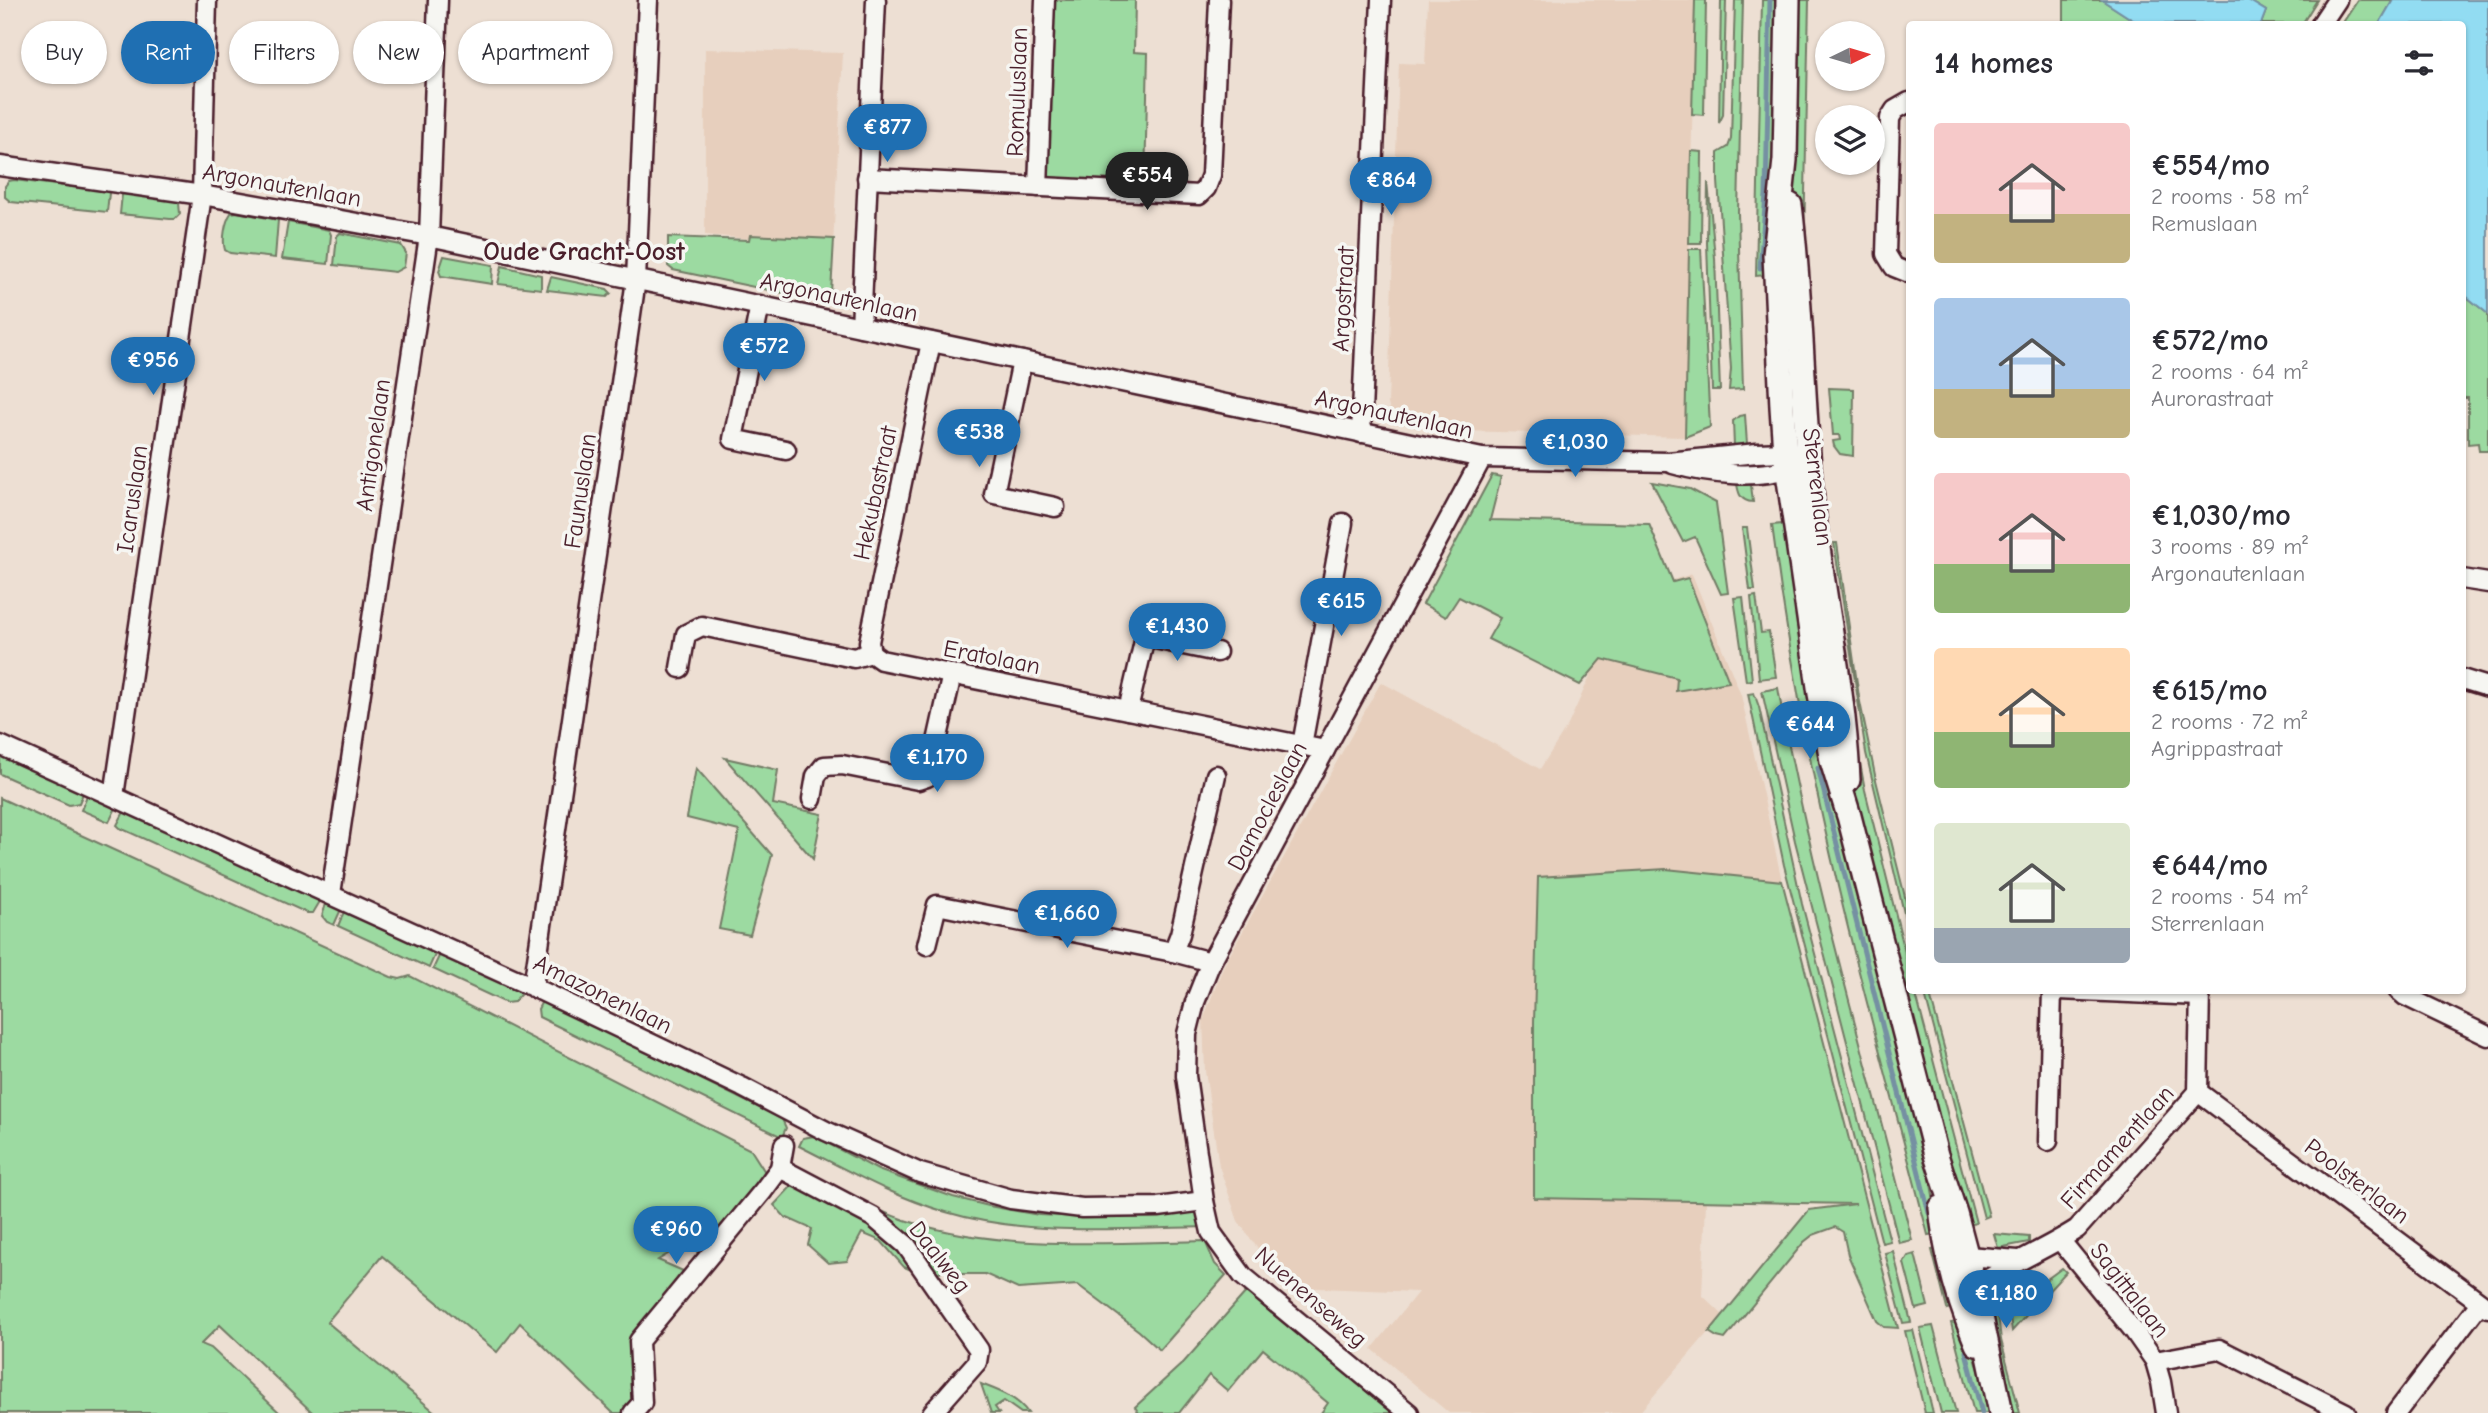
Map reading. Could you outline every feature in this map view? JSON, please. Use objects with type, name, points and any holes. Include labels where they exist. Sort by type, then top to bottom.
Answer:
[{"type":"main road","name":"Sterrenlaan","points":[[1788,0],[1785,160],[1775,255],[1787,460],[1820,694],[1832,761],[1849,816],[1936,1155],[1967,1256],[2001,1413]]},
{"type":"main road","name":"Sterrenlaan","points":[[1785,160],[1797,260],[1815,520],[1842,709],[1849,816]]},
{"type":"main road","name":"Sterrenlaan","points":[[1936,1155],[1946,1242],[1963,1309],[1993,1382]]},
{"type":"street","name":"Icaruslaan","points":[[114,796],[202,195],[207,0]]},
{"type":"street","name":"Antigonelaan","points":[[331,894],[429,236],[438,0]]},
{"type":"street","name":"Faunuslaan","points":[[533,987],[636,280],[648,0]]},
{"type":"street","points":[[861,327],[876,0]]},
{"type":"street","name":"Romuluslaan","points":[[1038,187],[1045,0]]},
{"type":"street","points":[[867,178],[1199,195],[1206,188],[1211,175],[1219,0]]},
{"type":"street","name":"Argostraat","points":[[1361,433],[1381,0]]},
{"type":"street","points":[[2323,21],[2337,0]]},
{"type":"street","points":[[1906,104],[1895,110],[1890,118],[1886,254],[1894,267],[1906,272]]},
{"type":"street","name":"Argonautenlaan","points":[[0,166],[202,195],[429,236],[1482,458],[1668,462],[1711,472],[1759,472],[1787,460],[1809,458]]},
{"type":"street","points":[[760,305],[733,439],[786,450]]},
{"type":"street","name":"Hekubastraat","points":[[871,653],[869,642],[931,342]]},
{"type":"street","points":[[1022,361],[994,494],[1055,508]]},
{"type":"street","name":"Damocleslaan","points":[[1204,1201],[1186,1076],[1187,1034],[1195,1002],[1211,962],[1482,458]]},
{"type":"street","points":[[1302,745],[1343,523]]},
{"type":"street","points":[[2466,580],[2488,583]]},
{"type":"street","name":"Eratolaan","points":[[680,668],[686,635],[702,626],[855,657],[871,653],[881,660],[1325,750]]},
{"type":"street","points":[[1128,710],[1145,637],[1217,652]]},
{"type":"street","points":[[812,799],[816,776],[824,766],[842,765],[918,780],[928,777],[952,674]]},
{"type":"street","points":[[2466,680],[2488,687]]},
{"type":"street","name":"Amazonenlaan","points":[[0,745],[533,987],[742,1087],[826,1131],[920,1173],[1012,1199],[1082,1208],[1157,1207],[1204,1201]]},
{"type":"street","points":[[1173,952],[1180,934],[1216,775]]},
{"type":"street","points":[[927,945],[937,905],[1211,962]]},
{"type":"street","points":[[2048,1141],[2052,994]]},
{"type":"street","name":"Firmamentlaan","points":[[1975,1288],[2018,1260],[2077,1230],[2198,1092],[2200,994]]},
{"type":"street","points":[[2403,994],[2488,1036]]},
{"type":"street","name":"Poolsterlaan","points":[[2198,1092],[2484,1305]]},
{"type":"street","points":[[633,1413],[642,1403],[639,1341],[780,1168],[784,1145]]},
{"type":"street","name":"Daalweg","points":[[780,1168],[873,1217],[906,1245],[979,1350],[977,1362],[932,1413]]},
{"type":"street","name":"Nuenenseweg","points":[[1204,1201],[1211,1232],[1243,1276],[1409,1413]]},
{"type":"street","name":"Sagittalaan","points":[[2060,1240],[2155,1361],[2166,1413]]},
{"type":"street","name":"Firmamentlaan","points":[[1967,1256],[2018,1260]]},
{"type":"street","points":[[2396,1413],[2484,1305]]},
{"type":"street","points":[[2155,1361],[2219,1349],[2346,1413]]},
{"type":"shaded area","points":[[1428,0],[1695,0],[1685,437],[1461,431],[1394,422],[1388,404],[1399,63],[1425,64]]},
{"type":"shaded area","points":[[705,49],[843,53],[833,246],[705,235]]},
{"type":"shaded area","points":[[1692,574],[1741,695],[1782,881],[1866,1205],[1706,1202],[1702,1295],[1723,1315],[1639,1413],[1449,1413],[1372,1349],[1418,1292],[1294,1287],[1270,1266],[1238,1221],[1219,1166],[1205,1071],[1203,1020],[1223,967],[1381,682],[1540,769],[1568,725],[1591,674],[1578,609]]},
{"type":"green space","points":[[1055,0],[1135,0],[1134,52],[1148,53],[1145,182],[1046,178]]},
{"type":"green space","points":[[1695,0],[1706,0],[1704,115],[1692,114]]},
{"type":"green space","points":[[1721,0],[1726,0],[1723,115],[1719,123]]},
{"type":"green space","points":[[1735,0],[1743,0],[1738,213],[1743,389],[1729,390],[1731,369],[1718,153],[1728,147],[1731,139]]},
{"type":"green space","points":[[1762,0],[1779,0],[1774,195],[1766,275],[1756,276]]},
{"type":"green space","points":[[1797,0],[1809,0],[1804,242],[1793,196]]},
{"type":"green space","points":[[2064,0],[2102,0],[2134,21],[2064,21]]},
{"type":"green space","points":[[2248,0],[2317,0],[2304,21],[2262,21],[2266,11]]},
{"type":"green space","points":[[2358,0],[2393,0],[2381,21],[2344,21]]},
{"type":"green space","points":[[1691,151],[1702,152],[1701,243],[1689,243]]},
{"type":"green space","points":[[14,180],[107,191],[107,212],[11,202],[5,197],[5,186]]},
{"type":"green space","points":[[1708,182],[1715,258],[1720,390],[1712,390],[1707,243]]},
{"type":"green space","points":[[122,194],[174,200],[179,203],[180,214],[175,219],[170,219],[120,214]]},
{"type":"green space","points":[[231,213],[278,220],[275,258],[230,253],[225,250],[227,221]]},
{"type":"green space","points":[[288,222],[329,230],[331,235],[328,264],[282,259]]},
{"type":"green space","points":[[340,233],[401,245],[406,253],[404,267],[395,272],[334,265],[337,236]]},
{"type":"green space","points":[[750,235],[834,239],[831,293],[828,299],[821,301],[673,270],[668,266],[668,237],[749,240]]},
{"type":"green space","points":[[1689,249],[1701,249],[1710,427],[1685,437]]},
{"type":"green space","points":[[444,256],[493,265],[492,284],[441,276],[439,271]]},
{"type":"green space","points":[[502,266],[541,275],[541,289],[498,284]]},
{"type":"green space","points":[[551,277],[607,289],[611,293],[607,297],[547,290]]},
{"type":"green space","points":[[2466,296],[2488,314],[2488,451],[2479,451],[2478,443],[2468,444]]},
{"type":"green space","points":[[1829,388],[1854,389],[1853,456],[1840,454],[1834,446],[1833,441],[1840,440],[1839,435],[1833,435]]},
{"type":"green space","points":[[1745,415],[1747,444],[1734,447],[1733,421]]},
{"type":"green space","points":[[1492,475],[1501,477],[1490,520],[1649,524],[1673,582],[1688,578],[1729,682],[1676,691],[1677,678],[1602,659],[1580,685],[1488,639],[1500,618],[1459,597],[1446,617],[1423,604]]},
{"type":"green space","points":[[1750,477],[1753,502],[1744,500],[1738,491],[1736,478]]},
{"type":"green space","points":[[1652,482],[1690,489],[1716,503],[1728,593],[1721,594],[1695,537],[1683,542]]},
{"type":"green space","points":[[1781,516],[1787,516],[1926,1157],[1940,1233],[1928,1235],[1830,852],[1804,729],[1782,594],[1772,525],[1782,524]]},
{"type":"green space","points":[[1742,528],[1747,528],[1755,590],[1750,590]]},
{"type":"green space","points":[[1834,543],[1837,543],[1859,697],[1906,901],[1906,921],[1866,753]]},
{"type":"green space","points":[[1756,596],[1761,633],[1769,632],[1776,677],[1759,679],[1751,597]]},
{"type":"green space","points":[[1743,597],[1752,680],[1746,681],[1734,598]]},
{"type":"green space","points":[[1778,688],[1806,827],[1912,1240],[1899,1243],[1795,841],[1762,691]]},
{"type":"green space","points":[[1754,693],[1802,904],[1890,1241],[1882,1243],[1784,865],[1748,694]]},
{"type":"green space","points":[[1851,714],[1865,790],[1906,956],[1906,994],[1916,994],[1976,1223],[1964,1226],[1856,806]]},
{"type":"green space","points":[[0,753],[84,791],[79,803],[69,805],[0,774]]},
{"type":"green space","points":[[725,758],[778,770],[773,804],[822,814],[813,859]]},
{"type":"green space","points":[[696,768],[772,855],[750,935],[719,929],[739,831],[687,818]]},
{"type":"green space","points":[[88,793],[117,806],[109,822],[81,810]]},
{"type":"green space","points":[[0,798],[391,977],[400,979],[410,976],[751,1150],[765,1172],[698,1254],[692,1240],[658,1260],[683,1271],[629,1340],[634,1399],[629,1413],[613,1413],[520,1323],[497,1352],[382,1256],[327,1322],[436,1413],[313,1413],[220,1325],[201,1344],[211,1348],[280,1413],[0,1413]]},
{"type":"green space","points":[[125,810],[322,898],[313,913],[307,913],[120,828],[117,825]]},
{"type":"green space","points":[[1666,869],[1782,881],[1898,1328],[1884,1327],[1877,1321],[1848,1255],[1843,1232],[1835,1227],[1813,1235],[1804,1242],[1725,1339],[1709,1332],[1809,1210],[1856,1204],[1534,1198],[1534,1022],[1538,877]]},
{"type":"green space","points":[[327,901],[342,907],[334,925],[322,916]]},
{"type":"green space","points":[[345,909],[437,950],[429,968],[338,926]]},
{"type":"green space","points":[[441,952],[524,990],[514,1002],[506,1003],[433,969]]},
{"type":"green space","points":[[1925,994],[1930,994],[1989,1216],[1984,1218]]},
{"type":"green space","points":[[542,1001],[782,1119],[786,1128],[782,1137],[539,1017],[538,1009]]},
{"type":"green space","points":[[814,1136],[878,1170],[953,1197],[989,1206],[1039,1215],[1084,1217],[1197,1212],[1208,1227],[1043,1228],[978,1220],[908,1199],[799,1146],[803,1138]]},
{"type":"green space","points":[[802,1175],[897,1217],[946,1231],[1056,1243],[1205,1241],[1215,1264],[1226,1275],[1160,1350],[1078,1285],[1018,1289],[985,1274],[959,1274],[945,1270],[918,1273],[904,1267],[881,1241],[862,1233],[847,1261],[828,1263],[808,1245],[812,1229],[785,1217],[774,1205]]},
{"type":"green space","points":[[1994,1234],[2029,1237],[2029,1242],[1998,1248]]},
{"type":"green space","points":[[1943,1247],[1958,1306],[1947,1309],[1932,1250]]},
{"type":"green space","points":[[1893,1251],[1911,1322],[1903,1323],[1885,1253]]},
{"type":"green space","points":[[1915,1254],[1928,1306],[1916,1309],[1904,1263],[1908,1256]]},
{"type":"green space","points":[[2062,1268],[2066,1272],[2012,1331],[2009,1312],[2013,1304]]},
{"type":"green space","points":[[2030,1270],[2033,1275],[2009,1292],[2006,1280]]},
{"type":"green space","points":[[1246,1292],[1393,1413],[1321,1413],[1328,1403],[1263,1349],[1228,1391],[1209,1375],[1179,1413],[1139,1413],[1135,1407],[1184,1362]]},
{"type":"green space","points":[[1998,1315],[2001,1340],[2020,1413],[2011,1413],[1987,1316]]},
{"type":"green space","points":[[1963,1321],[1993,1413],[1974,1413],[1951,1323]]},
{"type":"green space","points":[[1933,1326],[1956,1413],[1941,1413],[1920,1328]]},
{"type":"green space","points":[[1913,1330],[1933,1413],[1925,1413],[1905,1331]]},
{"type":"green space","points":[[981,1384],[1013,1399],[1028,1413],[1021,1413],[1004,1401],[995,1407],[999,1413],[991,1413]]},
{"type":"water","points":[[2102,0],[2248,0],[2266,11],[2262,21],[2134,21]]},
{"type":"water","points":[[2393,0],[2488,0],[2488,314],[2466,296],[2466,21],[2381,21]]},
{"type":"waterway","points":[[1760,268],[1766,195],[1770,0]]},
{"type":"waterway","points":[[1818,768],[1929,1213]]},
{"type":"waterway","points":[[1966,1352],[1982,1413]]},
{"type":"district","name":"Oude Gracht-Oost","points":[[584,251]]}]
